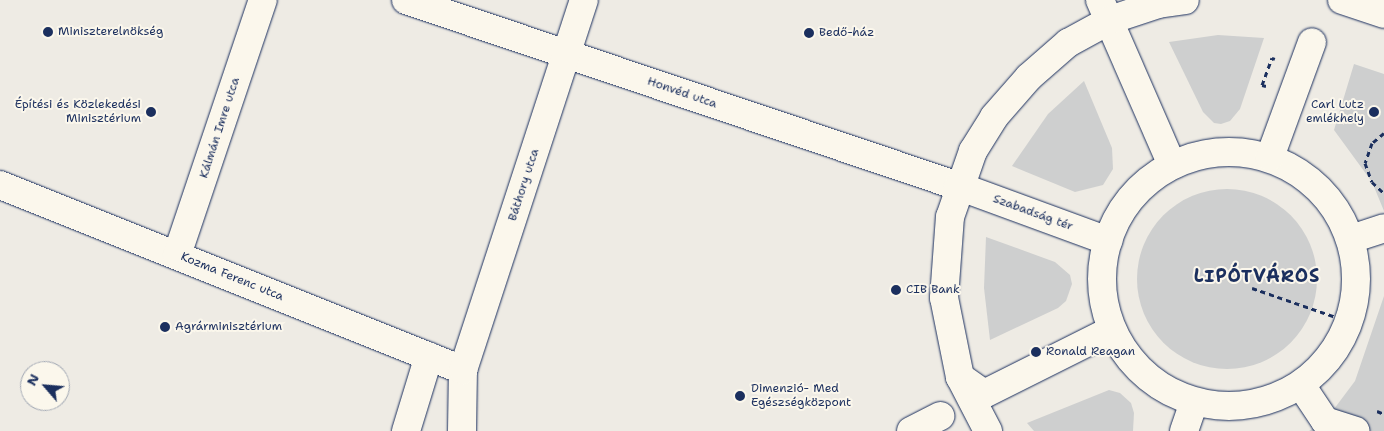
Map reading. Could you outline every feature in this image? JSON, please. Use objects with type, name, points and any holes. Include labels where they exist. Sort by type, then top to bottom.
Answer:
[{"type":"street","name":"Kálmán Imre utca","points":[[177,256],[263,0]]},
{"type":"street","name":"Honvéd utca","points":[[406,0],[958,186]]},
{"type":"street","name":"Báthory utca","points":[[462,431],[463,370],[584,0]]},
{"type":"street","points":[[990,431],[960,377],[944,298],[950,217],[958,186],[972,150],[994,117],[1029,77],[1105,10],[1185,0]]},
{"type":"street","points":[[1342,0],[1384,14]]},
{"type":"street","points":[[1105,10],[1172,165]]},
{"type":"street","points":[[1270,157],[1312,42]]},
{"type":"street","points":[[1237,151],[1270,157],[1305,176],[1333,204],[1351,239],[1357,281],[1350,322],[1330,358],[1300,385],[1258,403],[1230,407],[1194,402],[1160,387],[1131,362],[1112,330],[1104,301],[1102,271],[1108,241],[1122,210],[1144,184],[1172,165],[1203,153],[1237,151]]},
{"type":"street","name":"Kozma Ferenc utca","points":[[0,185],[463,370]]},
{"type":"street","name":"Szabadság tér","points":[[958,186],[1108,241]]},
{"type":"street","points":[[1351,239],[1384,228]]},
{"type":"street","points":[[984,394],[1112,330]]},
{"type":"street","points":[[406,431],[429,356]]},
{"type":"street","points":[[960,377],[984,394],[992,407],[990,431]]},
{"type":"street","points":[[1300,385],[1326,421],[1355,431]]},
{"type":"street","points":[[1184,431],[1194,402]]},
{"type":"street","points":[[911,431],[940,416]]},
{"type":"path","points":[[1384,133],[1372,143],[1365,163],[1372,182],[1384,193]]},
{"type":"path","points":[[1252,288],[1350,322]]},
{"type":"shaded area","points":[[1218,35],[1264,38],[1240,109],[1230,121],[1221,124],[1214,123],[1203,112],[1169,42]]},
{"type":"shaded area","points":[[1354,64],[1384,74],[1384,211],[1372,182],[1334,130]]},
{"type":"shaded area","points":[[1084,81],[1112,148],[1113,169],[1103,185],[1075,192],[1012,166],[1048,114]]},
{"type":"shaded area","points":[[1236,189],[1245,190],[1270,199],[1291,215],[1307,236],[1316,261],[1316,297],[1307,322],[1291,343],[1270,359],[1262,362],[1245,368],[1218,369],[1209,368],[1184,359],[1157,336],[1147,322],[1138,297],[1137,270],[1138,261],[1147,236],[1170,209],[1184,199],[1209,190]]},
{"type":"shaded area","points":[[986,237],[1055,262],[1070,275],[1072,284],[1066,301],[1058,308],[990,340],[984,288]]},
{"type":"shaded area","points":[[1384,296],[1384,431],[1309,431],[1325,421],[1355,381]]},
{"type":"shaded area","points":[[1109,390],[1120,393],[1131,403],[1134,413],[1133,431],[1034,431],[1027,423]]},
{"type":"place","name":"Miniszterelnökség","points":[[48,32]]},
{"type":"place","name":"Bedő-ház","points":[[809,33]]},
{"type":"place","name":"Építési és Közlekedési Minisztérium","points":[[151,112]]},
{"type":"place","name":"Carl Lutz emlékhely","points":[[1374,112]]},
{"type":"place","name":"CIB Bank","points":[[896,290]]},
{"type":"place","name":"Agrárminisztérium","points":[[165,327]]},
{"type":"place","name":"Ronald Reagan","points":[[1036,352]]},
{"type":"place","name":"Dimenzió- Med Egészségközpont","points":[[740,396]]},
{"type":"district","name":"LIPÓTVÁROS","points":[[1257,276]]}]
